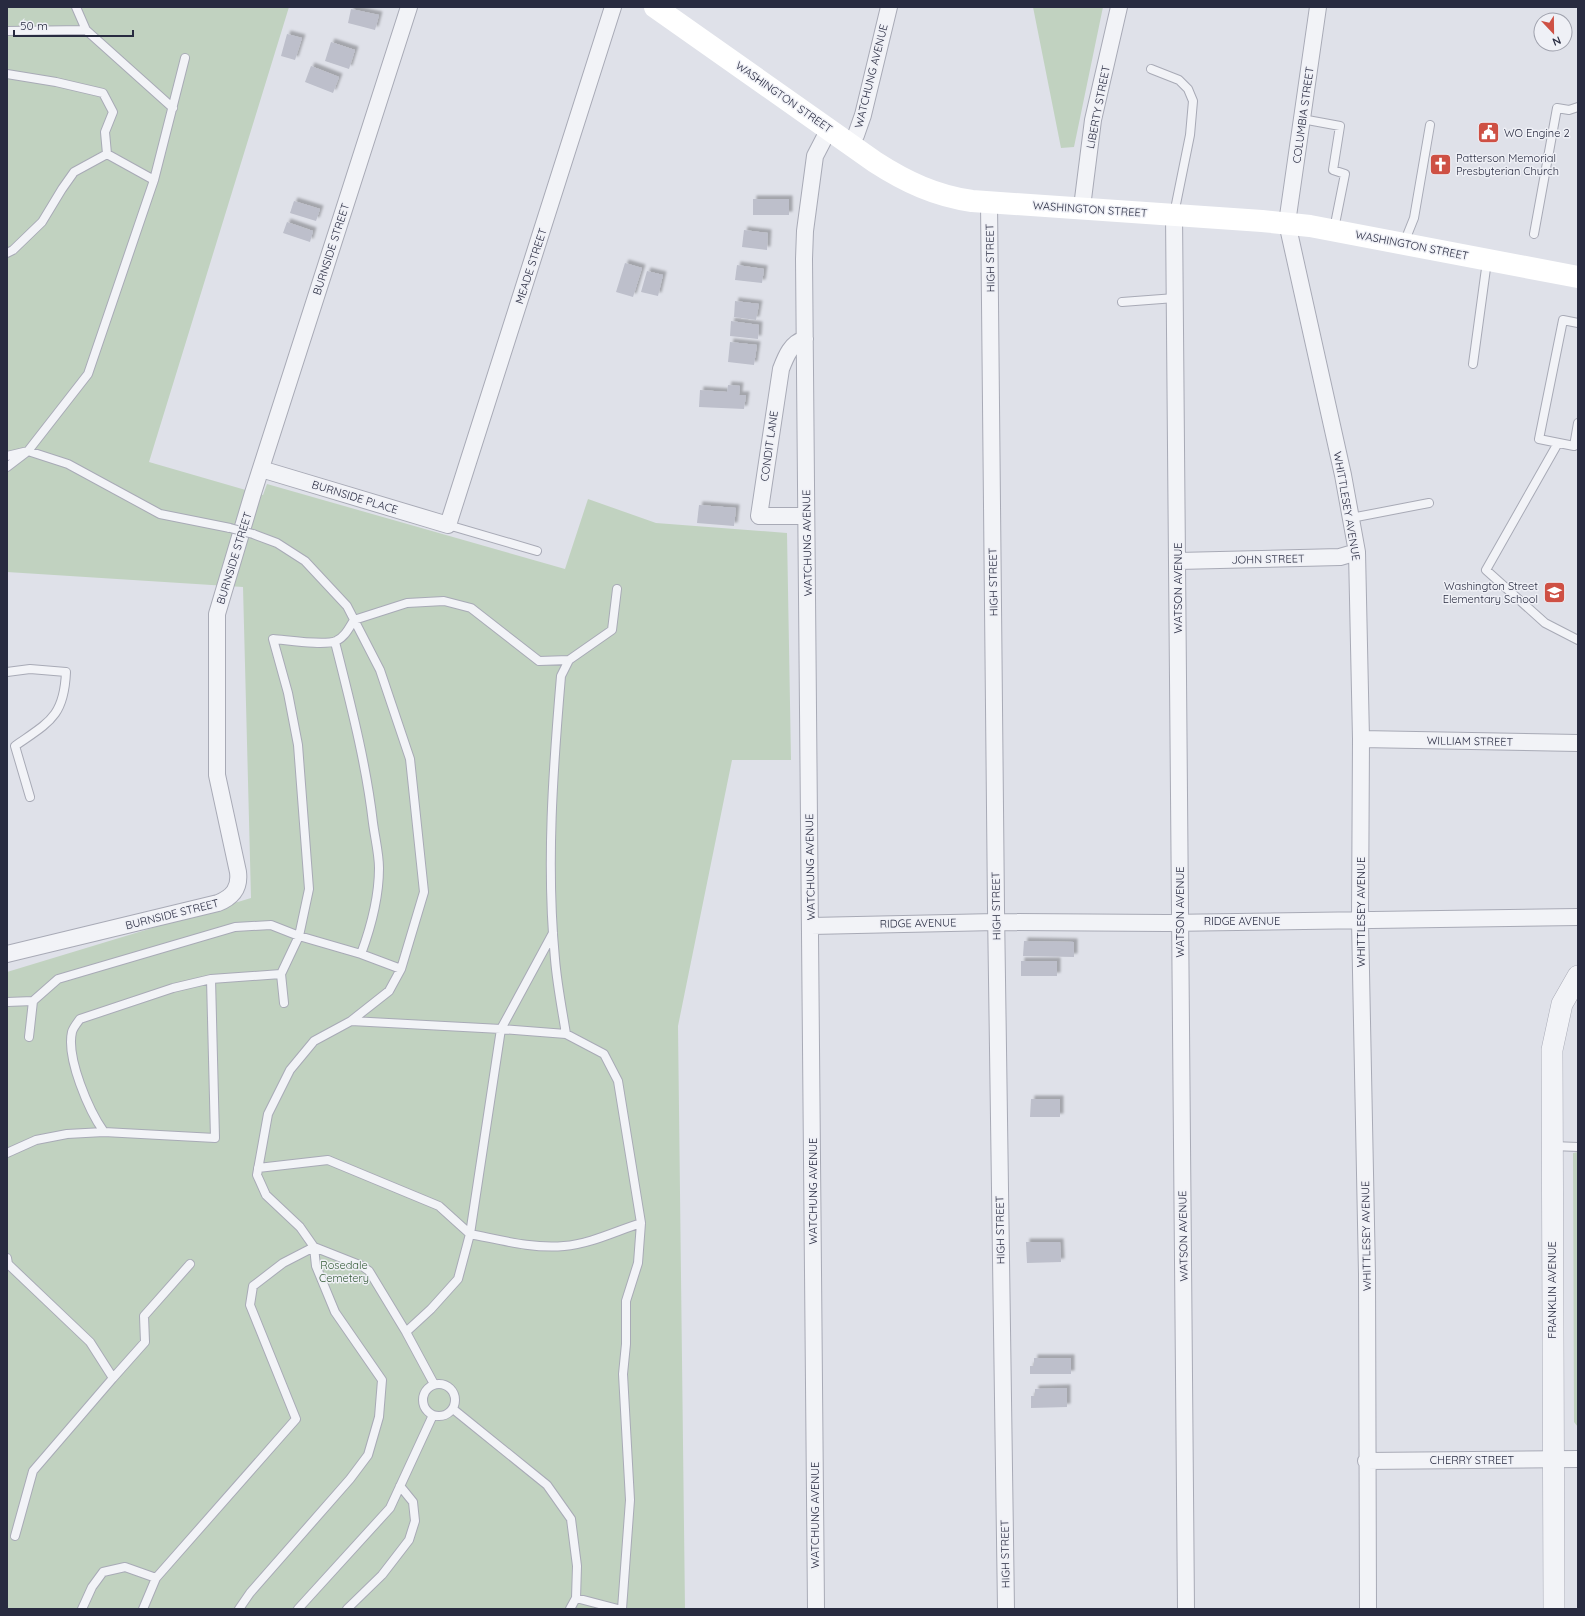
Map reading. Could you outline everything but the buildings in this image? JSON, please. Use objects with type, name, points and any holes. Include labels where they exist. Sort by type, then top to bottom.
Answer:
[{"type":"main road","name":"WASHINGTON STREET","points":[[655,7],[895,174],[925,189],[957,199],[1287,223],[1578,277]]},
{"type":"street","name":"BURNSIDE STREET","points":[[7,954],[218,903],[227,900],[234,894],[237,888],[238,872],[217,775],[216,623],[219,607],[261,469],[409,7]]},
{"type":"street","name":"MEADE STREET","points":[[448,525],[614,7]]},
{"type":"street","name":"WATCHUNG AVENUE","points":[[850,144],[856,135],[863,115],[889,7]]},
{"type":"street","name":"LIBERTY STREET","points":[[1082,208],[1093,120],[1119,7]]},
{"type":"street","name":"COLUMBIA STREET","points":[[1287,223],[1318,7]]},
{"type":"street","name":"WATCHUNG AVENUE","points":[[816,1609],[811,926],[806,516],[805,231],[815,156],[829,129]]},
{"type":"street","name":"HIGH STREET","points":[[989,202],[996,922],[1006,1609]]},
{"type":"street","name":"WATSON AVENUE","points":[[1174,214],[1186,1609]]},
{"type":"street","name":"WHITTLESEY AVENUE","points":[[1287,223],[1358,552],[1361,739],[1360,921],[1367,1274],[1366,1461],[1368,1609]]},
{"type":"street","name":"CONDIT LANE","points":[[806,339],[794,344],[785,358],[781,369],[758,516],[806,516]]},
{"type":"street","name":"BURNSIDE PLACE","points":[[261,469],[448,525]]},
{"type":"street","name":"JOHN STREET","points":[[1178,561],[1340,557],[1358,552]]},
{"type":"street","name":"WILLIAM STREET","points":[[1361,739],[1578,743]]},
{"type":"street","name":"RIDGE AVENUE","points":[[811,926],[996,922],[1360,921],[1578,917]]},
{"type":"street","name":"FRANKLIN AVENUE","points":[[1554,1609],[1552,1050],[1562,1004],[1578,976]]},
{"type":"street","name":"CHERRY STREET","points":[[1366,1461],[1578,1459]]},
{"type":"lane","points":[[76,7],[86,30],[173,108]]},
{"type":"lane","points":[[7,31],[86,30]]},
{"type":"lane","points":[[7,467],[28,451],[88,374],[154,180],[185,58]]},
{"type":"lane","points":[[1151,69],[1179,80],[1188,89],[1193,101],[1190,135],[1174,214]]},
{"type":"lane","points":[[7,74],[56,82],[103,93],[113,112],[105,132],[107,154]]},
{"type":"lane","points":[[1534,234],[1557,108],[1569,110],[1578,107]]},
{"type":"lane","points":[[1302,119],[1340,126],[1333,170],[1345,174],[1334,231]]},
{"type":"lane","points":[[1403,244],[1414,218],[1430,125]]},
{"type":"lane","points":[[107,154],[154,180]]},
{"type":"lane","points":[[7,254],[42,222],[74,172],[107,154]]},
{"type":"lane","points":[[1473,364],[1488,260]]},
{"type":"lane","points":[[1122,302],[1175,298]]},
{"type":"lane","points":[[1578,323],[1563,320],[1539,439],[1574,446],[1578,423]]},
{"type":"lane","points":[[1558,443],[1486,570],[1545,623],[1578,640]]},
{"type":"lane","points":[[7,456],[28,451],[68,464],[160,514],[253,534],[277,543],[305,560],[346,606],[354,620],[380,670],[410,758],[424,892],[401,969],[389,991],[351,1021],[314,1041],[290,1070],[268,1114],[257,1175],[266,1195],[300,1227],[314,1247],[316,1266],[335,1312],[382,1380],[379,1417],[368,1455],[350,1479],[250,1593],[239,1609]]},
{"type":"lane","points":[[1351,518],[1429,503]]},
{"type":"lane","points":[[448,525],[537,551]]},
{"type":"lane","points":[[566,1034],[555,960],[551,884],[554,782],[561,676],[569,660],[612,630],[617,589]]},
{"type":"lane","points":[[284,1003],[281,974],[299,936],[308,889],[298,745],[288,693],[273,639],[312,643],[335,642],[346,634],[354,620],[407,603],[444,601],[470,608],[539,661],[569,660]]},
{"type":"lane","points":[[335,642],[367,782],[379,867],[378,885],[371,926],[361,954]]},
{"type":"lane","points":[[7,672],[30,669],[66,672],[63,700],[53,718],[15,746],[30,797]]},
{"type":"lane","points":[[7,1002],[33,1001],[58,979],[235,927],[271,926],[299,936],[361,954],[401,969]]},
{"type":"lane","points":[[406,1332],[431,1309],[458,1279],[470,1234],[501,1029],[553,933]]},
{"type":"lane","points":[[104,1132],[95,1119],[78,1079],[72,1049],[72,1032],[80,1019],[173,988],[211,979],[281,974]]},
{"type":"lane","points":[[7,1153],[36,1140],[67,1134],[104,1132],[215,1138],[211,979]]},
{"type":"lane","points":[[29,1037],[33,1001]]},
{"type":"lane","points":[[351,1021],[566,1034],[604,1054],[618,1081],[641,1223],[638,1262],[626,1301],[626,1344],[623,1374],[630,1500],[622,1609]]},
{"type":"lane","points":[[1552,1146],[1578,1147]]},
{"type":"lane","points":[[258,1168],[328,1160],[439,1206],[470,1234],[531,1246],[565,1246],[598,1238],[641,1223]]},
{"type":"lane","points":[[142,1609],[156,1578],[296,1419],[250,1305],[253,1286],[283,1263],[314,1247],[362,1266],[369,1271],[406,1332],[434,1384]]},
{"type":"lane","points":[[7,1258],[8,1264],[90,1342],[113,1378]]},
{"type":"lane","points":[[15,1536],[33,1471],[145,1342],[144,1316],[190,1264]]},
{"type":"lane","points":[[434,1384],[445,1385],[454,1392],[455,1403],[453,1409],[444,1416],[433,1415],[426,1409],[422,1400],[426,1390],[434,1384]]},
{"type":"lane","points":[[453,1409],[547,1485],[571,1519],[577,1566],[576,1598],[570,1609]]},
{"type":"lane","points":[[298,1609],[390,1508],[433,1415]]},
{"type":"lane","points":[[346,1609],[382,1575],[409,1540],[415,1521],[413,1502],[400,1486]]},
{"type":"lane","points":[[82,1609],[92,1587],[102,1572],[125,1567],[156,1578]]},
{"type":"lane","points":[[576,1598],[618,1609]]},
{"type":"green space","name":"Rosedale Cemetery","points":[[7,7],[289,7],[149,462],[263,495],[267,484],[565,569],[588,499],[656,523],[787,533],[791,760],[732,760],[678,1026],[685,1609],[7,1609],[7,972],[251,898],[243,587],[7,572]]},
{"type":"green space","points":[[1033,7],[1103,7],[1074,147],[1061,148]]},
{"type":"green space","points":[[1578,1152],[1578,1427],[1574,1422],[1573,1153]]},
{"type":"place","name":"WO Engine 2","points":[[1489,133]]},
{"type":"place","name":"Patterson Memorial Presbyterian Church","points":[[1441,164]]},
{"type":"place","name":"Washington Street Elementary School","points":[[1554,592]]}]
